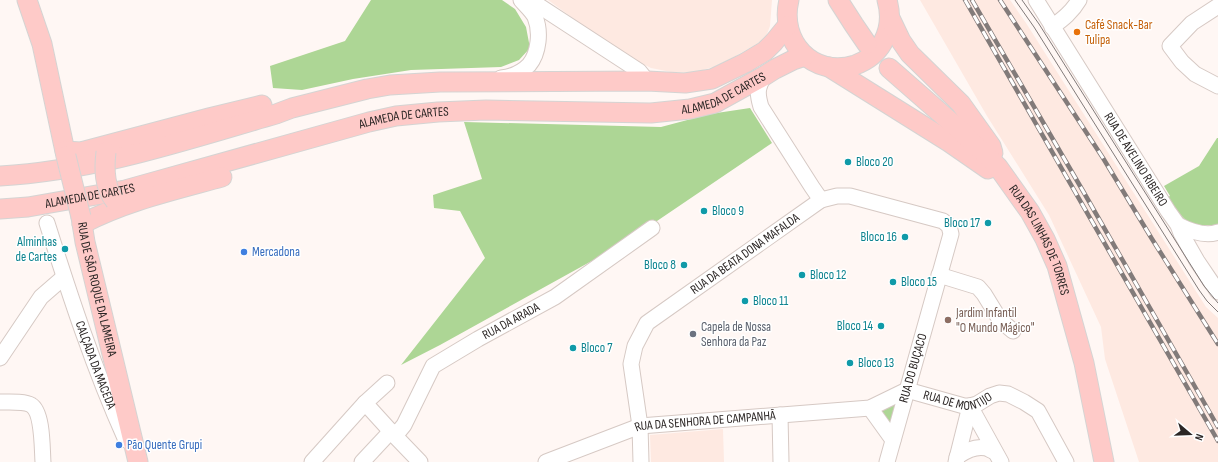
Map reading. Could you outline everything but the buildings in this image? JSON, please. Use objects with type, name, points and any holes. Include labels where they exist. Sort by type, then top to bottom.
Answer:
[{"type":"main road","name":"RUA DE SÃO ROQUE DA LAMEIRA","points":[[27,0],[42,44],[81,221],[136,455]]},
{"type":"main road","points":[[789,0],[787,8],[787,26],[791,37],[805,56],[812,61],[829,67],[949,142],[1011,185]]},
{"type":"main road","points":[[838,0],[867,44]]},
{"type":"main road","points":[[829,67],[849,67],[867,59],[874,53],[883,41],[888,27],[891,7]]},
{"type":"main road","points":[[891,7],[901,41],[910,54],[961,104],[991,146],[998,167]]},
{"type":"main road","name":"ALAMEDA DE CARTES","points":[[0,176],[28,175],[120,158],[276,114],[292,108],[367,89],[390,85],[440,82],[647,81],[685,83],[712,79],[745,63],[764,51],[774,42],[787,26]]},
{"type":"main road","name":"ALAMEDA DE CARTES","points":[[0,209],[28,207],[125,190],[396,116],[486,110],[651,113],[690,109],[715,103],[730,96],[775,69],[805,56]]},
{"type":"main road","name":"RUA DAS LINHAS DE TORRES","points":[[889,68],[961,131],[998,167],[1030,212],[1045,239],[1057,266],[1084,363],[1104,462]]},
{"type":"main road","points":[[390,85],[399,90],[403,96],[404,104],[401,111],[396,116]]},
{"type":"main road","points":[[66,153],[107,149],[209,118],[268,104],[284,104],[292,108]]},
{"type":"main road","points":[[81,221],[97,216],[118,203],[262,165],[291,151],[296,143]]},
{"type":"main road","points":[[107,149],[104,166],[108,190],[118,203]]},
{"type":"street","points":[[465,82],[504,78],[520,72],[529,64],[537,50],[539,33],[535,17],[521,0]]},
{"type":"street","points":[[530,0],[639,71],[647,81]]},
{"type":"street","name":"RUA DE AVELINO RIBEIRO","points":[[1036,0],[1178,225],[1197,261],[1218,292]]},
{"type":"street","points":[[1052,27],[1064,19],[1073,10],[1079,0]]},
{"type":"street","points":[[1218,6],[1192,23],[1170,46],[1182,62],[1195,74],[1218,86]]},
{"type":"street","points":[[764,76],[759,84],[757,95],[761,107],[821,200]]},
{"type":"street","points":[[730,96],[743,97],[761,107]]},
{"type":"street","name":"RUA DA BEATA DONA MAFALDA","points":[[641,462],[640,426],[631,364],[635,346],[647,323],[821,200],[836,196],[850,196],[943,220],[949,226]]},
{"type":"street","name":"CALÇADA DA MACEDA","points":[[47,223],[64,277],[110,403],[125,438],[136,455]]},
{"type":"street","points":[[1178,225],[1189,231],[1205,234],[1213,234],[1218,232]]},
{"type":"street","name":"RUA DO BUÇACO","points":[[887,462],[951,234],[949,226]]},
{"type":"street","name":"RUA DA ARADA","points":[[362,462],[404,425],[433,366],[478,339],[555,297],[652,228]]},
{"type":"street","points":[[939,275],[978,287],[1000,320],[1013,331]]},
{"type":"street","points":[[0,358],[41,297],[64,277]]},
{"type":"street","points":[[312,462],[365,403],[387,383]]},
{"type":"street","name":"RUA DA SENHORA DE CAMPANHÃ","points":[[546,462],[640,426],[870,408],[907,390]]},
{"type":"street","name":"RUA DE MONTIJO","points":[[907,390],[964,406],[977,404],[990,396],[999,393],[1008,394],[1038,411],[1066,462]]},
{"type":"street","points":[[0,402],[27,403],[35,408],[41,423],[43,462]]},
{"type":"street","points":[[365,403],[413,459]]},
{"type":"street","points":[[970,406],[998,457]]},
{"type":"street","points":[[957,460],[970,406]]},
{"type":"street","points":[[870,408],[893,440]]},
{"type":"street","points":[[780,415],[781,462]]},
{"type":"street","points":[[957,460],[964,452],[971,449],[985,448],[998,457]]},
{"type":"shaded area","points":[[548,0],[772,0],[770,26],[767,34],[760,42],[713,67],[693,73],[671,72],[651,68],[621,53]]},
{"type":"shaded area","points":[[920,0],[1010,0],[1206,307],[1218,318],[1218,462],[1139,462],[1105,359],[1101,327],[1049,215],[987,116]]},
{"type":"shaded area","points":[[723,429],[724,462],[651,462],[650,435]]},
{"type":"green space","points":[[371,0],[502,0],[515,9],[526,27],[530,48],[519,60],[501,67],[411,70],[353,79],[302,90],[273,88],[270,66],[345,41]]},
{"type":"green space","points":[[750,108],[772,143],[626,242],[401,365],[485,258],[460,211],[434,208],[433,195],[482,179],[464,122],[661,127],[710,114]]},
{"type":"green space","points":[[1217,138],[1218,225],[1200,225],[1187,221],[1178,212],[1168,197],[1170,196],[1164,186],[1199,166]]},
{"type":"green space","points":[[898,402],[890,425],[879,408]]},
{"type":"tram line","points":[[1015,0],[1034,27],[1199,290],[1218,312]]},
{"type":"tram line","points":[[1022,0],[1039,24],[1204,286],[1218,303]]},
{"type":"railway","points":[[965,0],[1218,441]]},
{"type":"railway","points":[[972,0],[1218,427]]},
{"type":"railway","points":[[1000,0],[1103,158],[1218,344]]},
{"type":"place","name":"Café Snack-Bar Tulipa","points":[[1077,32]]},
{"type":"place","name":"Bloco 20","points":[[848,162]]},
{"type":"place","name":"Bloco 9","points":[[704,211]]},
{"type":"place","name":"Bloco 17","points":[[988,223]]},
{"type":"place","name":"Bloco 16","points":[[905,237]]},
{"type":"place","name":"Alminhas de Cartes","points":[[65,249]]},
{"type":"place","name":"Mercadona","points":[[244,252]]},
{"type":"place","name":"Bloco 8","points":[[684,265]]},
{"type":"place","name":"Bloco 12","points":[[802,275]]},
{"type":"place","name":"Bloco 15","points":[[893,282]]},
{"type":"place","name":"Bloco 11","points":[[745,301]]},
{"type":"place","name":"Jardim Infantil \"O Mundo Mágico\"","points":[[948,320]]},
{"type":"place","name":"Bloco 14","points":[[881,326]]},
{"type":"place","name":"Capela de Nossa Senhora da Paz","points":[[693,334]]},
{"type":"place","name":"Bloco 7","points":[[573,348]]},
{"type":"place","name":"Bloco 13","points":[[850,363]]},
{"type":"place","name":"Pão Quente Grupi","points":[[119,445]]}]
